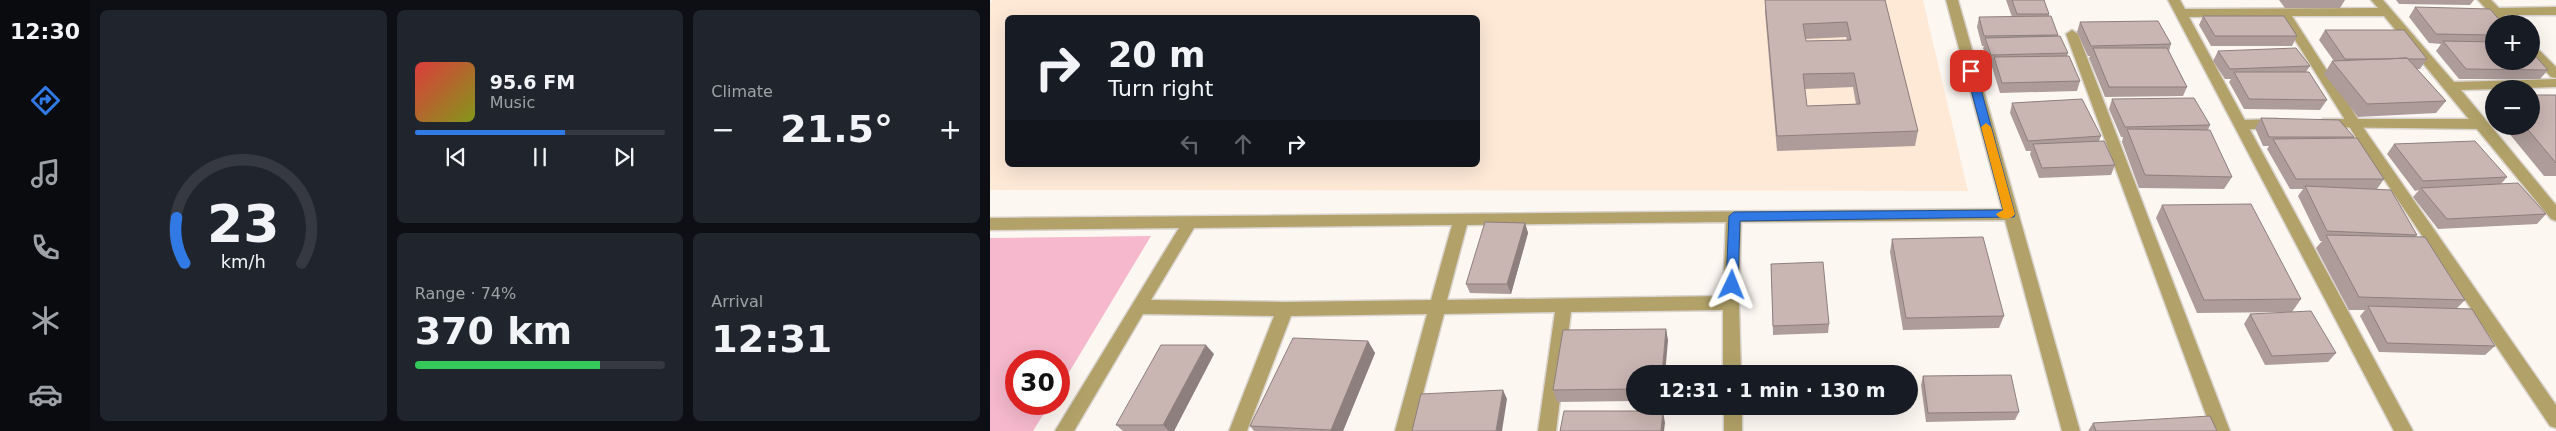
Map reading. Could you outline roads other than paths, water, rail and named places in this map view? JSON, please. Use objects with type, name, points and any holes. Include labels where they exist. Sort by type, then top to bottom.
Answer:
[{"type":"street","points":[[1952,0],[2071,431]]},
{"type":"street","points":[[2377,0],[2451,86],[2556,215]]},
{"type":"street","points":[[2484,0],[2499,15]]},
{"type":"street","points":[[2178,6],[2283,12],[2386,12]]},
{"type":"street","points":[[2178,6],[2404,431]]},
{"type":"street","points":[[2496,12],[2556,11]]},
{"type":"street","points":[[2283,12],[2354,124],[2556,420]]},
{"type":"street","points":[[2072,34],[2220,431]]},
{"type":"street","points":[[2540,58],[2556,74]]},
{"type":"street","points":[[2451,86],[2556,83]]},
{"type":"street","points":[[2241,125],[2288,124]]},
{"type":"street","points":[[2307,124],[2481,124]]},
{"type":"street","points":[[990,224],[2010,214]]},
{"type":"street","points":[[1732,365],[1734,216]]},
{"type":"street","points":[[1404,431],[1462,218]]},
{"type":"street","points":[[1064,431],[1190,222]]},
{"type":"street","points":[[1140,307],[1284,309],[1732,302]]},
{"type":"street","points":[[1547,431],[1564,304]]},
{"type":"street","points":[[1238,431],[1284,309]]},
{"type":"street","points":[[1733,415],[1733,431]]}]
